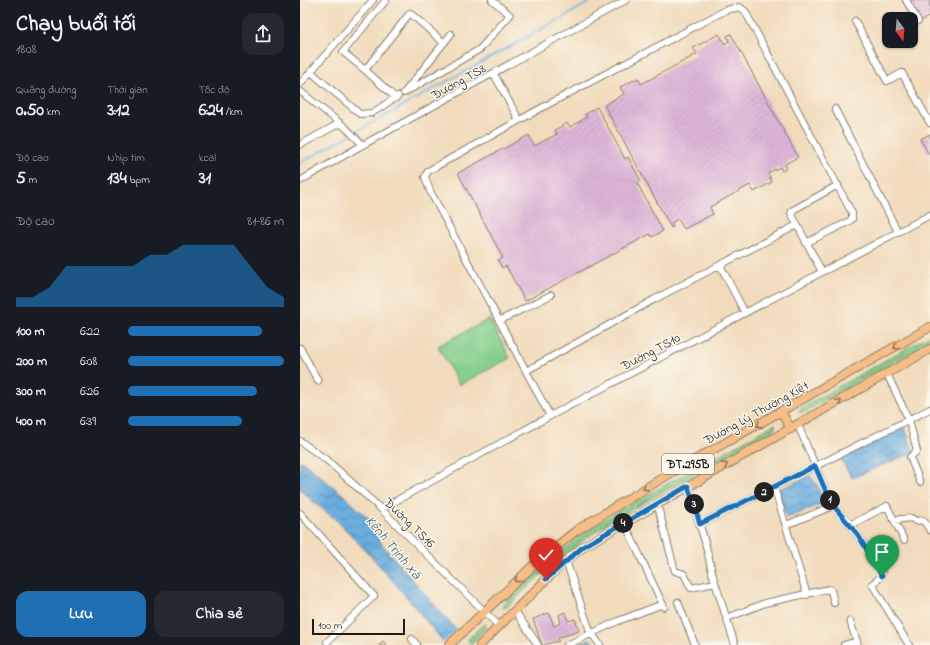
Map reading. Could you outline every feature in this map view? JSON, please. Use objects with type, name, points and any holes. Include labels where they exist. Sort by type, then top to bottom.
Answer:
[{"type":"main road","name":"Đường Lý Thường Kiệt","points":[[449,645],[541,559],[577,530],[654,483],[930,327]]},
{"type":"main road","name":"ĐT.295B","points":[[480,644],[566,561],[584,546],[657,503],[930,349]]},
{"type":"main road","points":[[781,412],[794,427]]},
{"type":"street","points":[[300,84],[373,0]]},
{"type":"street","points":[[386,0],[343,52],[396,98]]},
{"type":"street","points":[[311,72],[360,114],[372,113],[480,49],[510,15],[492,0]]},
{"type":"street","name":"Đường TS8","points":[[300,182],[363,145],[626,0]]},
{"type":"street","points":[[906,0],[913,12]]},
{"type":"street","points":[[550,416],[430,191],[425,177],[428,171],[519,120],[726,10],[740,7],[745,11],[852,213],[852,219],[806,243]]},
{"type":"street","points":[[365,70],[410,13],[444,43]]},
{"type":"street","points":[[856,21],[887,81],[902,73],[930,123]]},
{"type":"street","points":[[404,93],[451,34]]},
{"type":"street","points":[[494,74],[519,120]]},
{"type":"street","points":[[300,91],[340,122],[363,145]]},
{"type":"street","points":[[834,109],[898,232]]},
{"type":"street","points":[[300,146],[340,122]]},
{"type":"street","points":[[822,272],[791,213],[793,210],[838,185]]},
{"type":"street","name":"Đường TS10","points":[[381,508],[550,416],[930,215]]},
{"type":"street","points":[[526,371],[667,292],[797,225]]},
{"type":"street","points":[[720,265],[745,313]]},
{"type":"street","points":[[499,320],[551,295]]},
{"type":"street","points":[[300,348],[318,381]]},
{"type":"street","points":[[887,374],[910,420],[918,451],[910,457],[920,482]]},
{"type":"street","points":[[700,524],[930,409]]},
{"type":"street","points":[[794,427],[815,466],[833,506],[858,535],[882,573],[882,576],[872,584],[908,645]]},
{"type":"street","name":"Đường TS16","points":[[300,441],[328,461],[381,508],[499,626]]},
{"type":"street","points":[[688,486],[735,645]]},
{"type":"street","points":[[774,487],[807,595]]},
{"type":"street","points":[[657,503],[675,571],[684,574],[691,588],[716,583]]},
{"type":"street","points":[[786,525],[833,506]]},
{"type":"street","points":[[850,526],[887,506],[904,540]]},
{"type":"street","points":[[300,513],[326,544],[374,596],[327,642]]},
{"type":"street","points":[[894,520],[911,518],[916,521],[923,520],[930,530]]},
{"type":"street","points":[[567,645],[592,633],[664,606],[624,522]]},
{"type":"street","points":[[566,561],[592,633],[600,645]]},
{"type":"street","points":[[727,618],[765,603],[829,589],[831,590],[834,603]]},
{"type":"street","points":[[678,602],[695,645]]},
{"type":"street","points":[[515,611],[538,645]]},
{"type":"street","points":[[844,645],[858,643],[850,621]]},
{"type":"street","points":[[412,639],[417,645]]},
{"type":"green space","points":[[489,319],[510,358],[459,385],[438,346]]},
{"type":"green space","points":[[930,335],[930,341],[804,412],[798,412],[801,408]]},
{"type":"green space","points":[[775,424],[775,428],[766,434],[607,523],[556,560],[507,607],[503,608],[502,605],[540,570],[578,538],[606,518]]},
{"type":"green space","points":[[485,623],[486,628],[470,645],[462,645]]},
{"type":"water","points":[[903,423],[914,452],[852,478],[839,456]]},
{"type":"water","name":"Kênh Trịnh Xá","points":[[300,460],[341,493],[372,522],[380,542],[469,645],[446,645],[364,549],[335,519],[300,489]]},
{"type":"water","points":[[810,476],[817,485],[824,501],[822,504],[787,518],[778,490]]},
{"type":"water","points":[[590,639],[596,645],[576,645]]},
{"type":"pier","points":[[458,629],[471,645],[442,644]]},
{"type":"building","points":[[902,0],[930,0],[930,16],[918,22],[918,12],[908,12]]},
{"type":"building","points":[[719,34],[725,44],[729,41],[727,36],[731,34],[798,157],[785,164],[787,168],[782,171],[780,167],[768,173],[772,182],[754,192],[750,185],[710,207],[713,214],[684,229],[678,219],[671,223],[673,227],[671,228],[604,105],[624,94],[620,87],[638,78],[641,84],[697,54],[693,48]]},
{"type":"building","points":[[597,107],[625,159],[628,157],[641,181],[637,183],[663,231],[652,237],[650,234],[525,301],[506,266],[502,268],[498,260],[503,258],[458,173],[529,135],[534,146],[557,134],[555,130],[567,123],[570,127],[587,117],[585,114]]},
{"type":"building","points":[[930,134],[930,156],[920,139]]},
{"type":"building","points":[[565,612],[568,621],[575,619],[579,631],[558,638],[559,641],[542,645],[533,619],[549,613],[554,626],[561,623],[559,615]]},
{"type":"building","points":[[383,641],[387,645],[379,645]]},
{"type":"waterway","points":[[354,133],[594,0]]},
{"type":"waterway","points":[[300,163],[350,135]]},
{"type":"route","points":[[546,579],[584,546],[688,486],[700,524],[815,466],[831,503],[858,535],[882,573],[882,576]]}]
